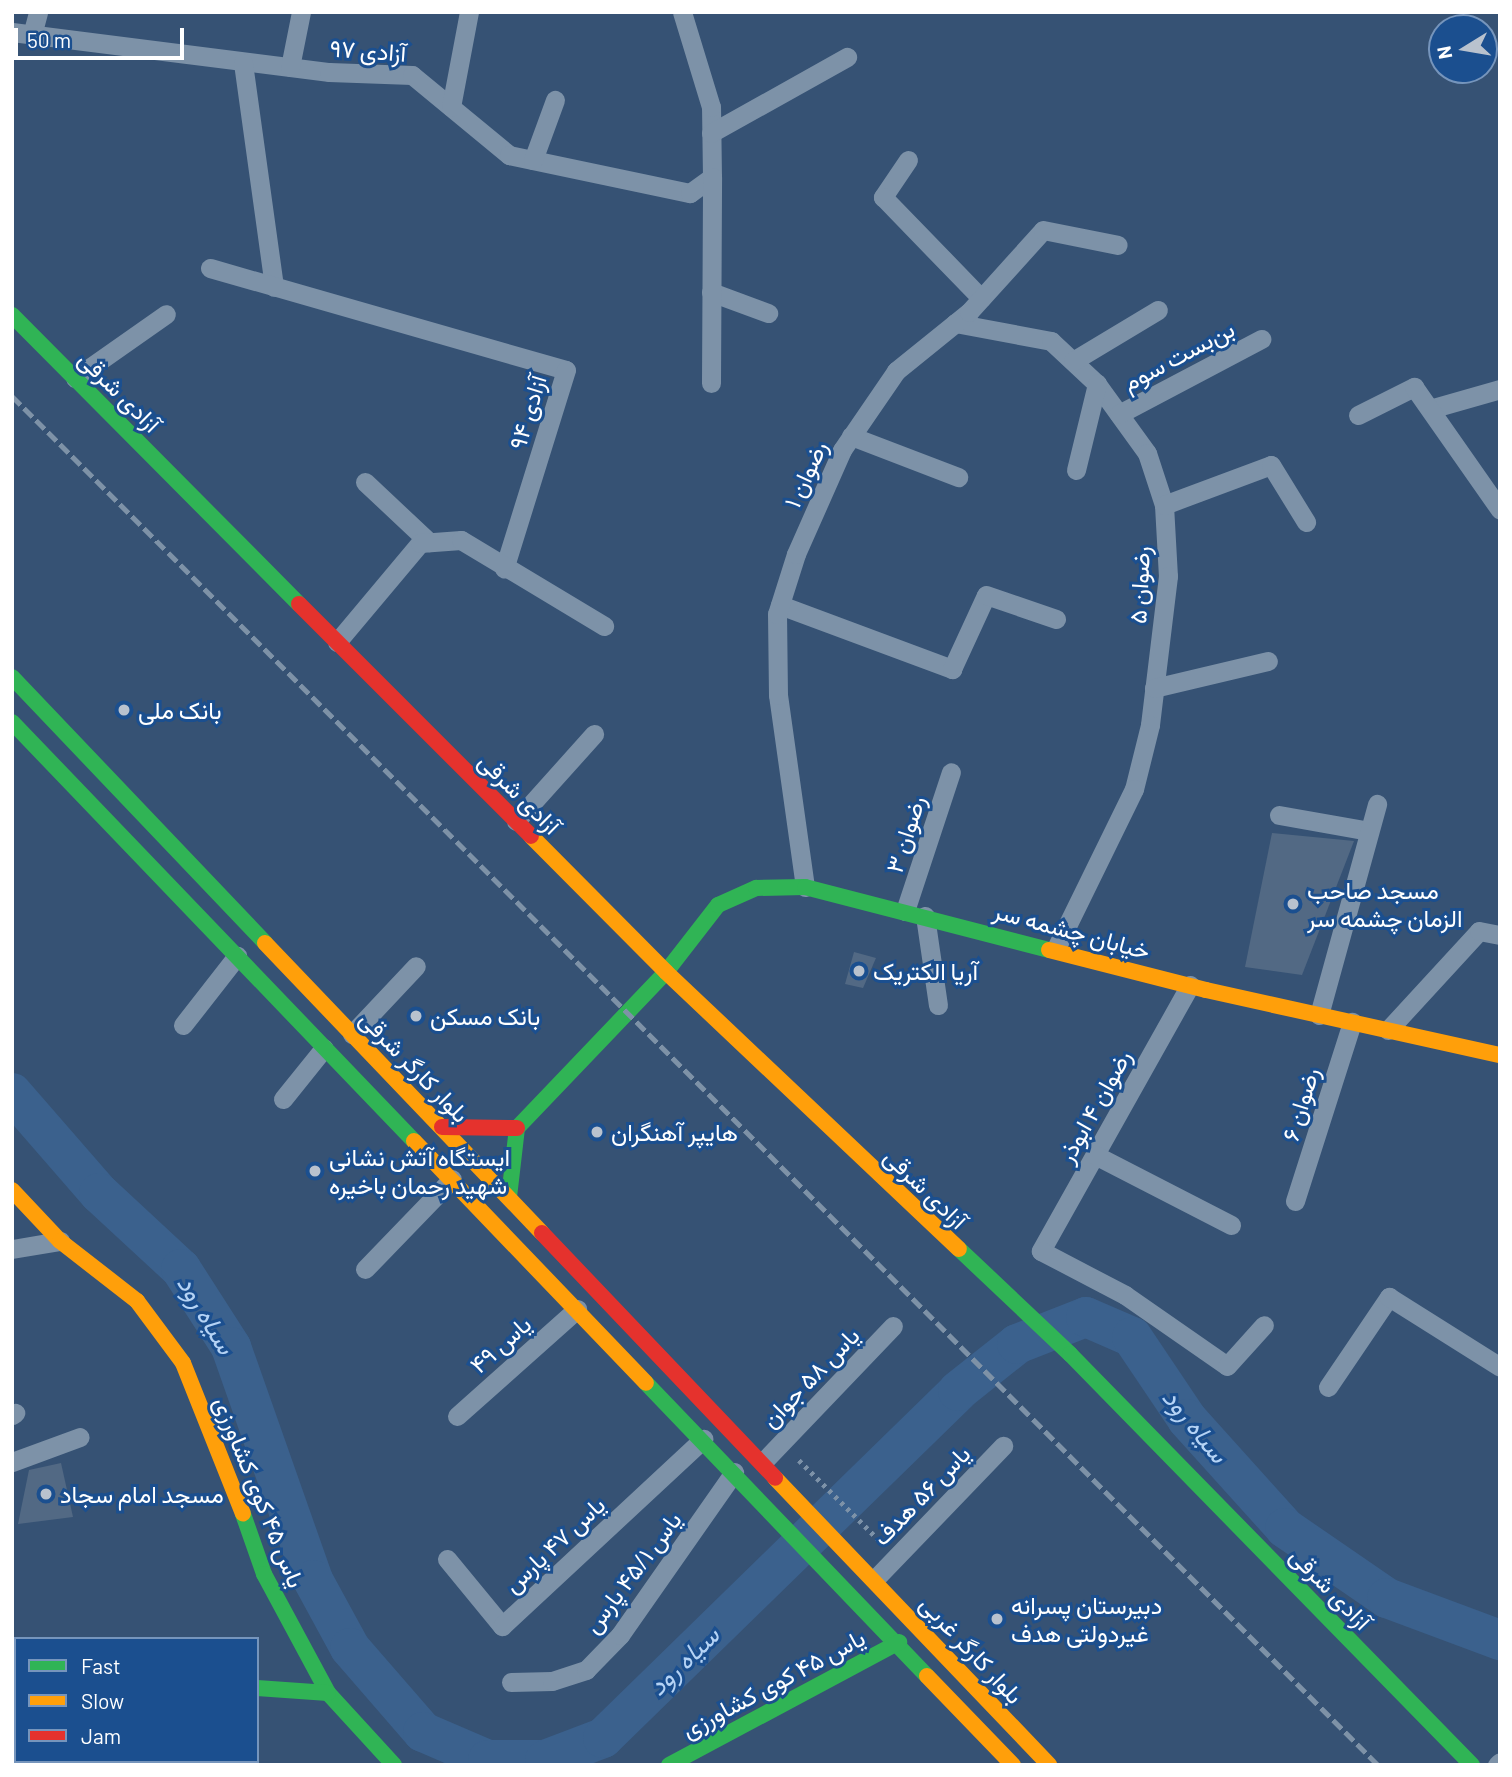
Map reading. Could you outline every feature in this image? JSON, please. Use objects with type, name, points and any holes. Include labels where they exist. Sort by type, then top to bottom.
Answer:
[{"type":"street","points":[[32,35],[38,12]]},
{"type":"street","points":[[290,67],[302,12]]},
{"type":"street","points":[[451,107],[469,12]]},
{"type":"street","points":[[682,12],[711,107],[710,383]]},
{"type":"street","name":"آزادی ۹۷","points":[[12,32],[243,63],[412,75],[509,155],[690,192],[712,177]]},
{"type":"street","points":[[711,133],[847,57]]},
{"type":"street","points":[[243,63],[274,287]]},
{"type":"street","points":[[533,160],[555,100]]},
{"type":"street","points":[[908,160],[883,197],[981,298]]},
{"type":"street","name":"رضوان ۱","points":[[805,887],[778,695],[780,605],[796,554],[851,436],[896,371],[981,298],[1043,230],[1118,245]]},
{"type":"street","name":"آزادی ۹۴","points":[[209,268],[566,370],[504,569]]},
{"type":"street","points":[[711,292],[768,313]]},
{"type":"street","points":[[1073,361],[1157,310]]},
{"type":"street","points":[[75,378],[166,314]]},
{"type":"street","name":"آزادی شرقی","points":[[12,315],[666,972],[1070,1354],[1472,1765]]},
{"type":"street","name":"رضوان ۵","points":[[954,323],[1051,341],[1097,384],[1147,453],[1164,505],[1168,576],[1154,688],[1134,789],[1056,948]]},
{"type":"street","name":"بن‌بست سوم","points":[[1119,414],[1261,339]]},
{"type":"street","points":[[1076,470],[1097,384]]},
{"type":"street","points":[[1358,415],[1414,387],[1500,510]]},
{"type":"street","points":[[1430,409],[1500,389]]},
{"type":"street","points":[[851,436],[958,477]]},
{"type":"street","points":[[1164,505],[1271,465],[1306,522]]},
{"type":"street","points":[[365,482],[429,542]]},
{"type":"street","points":[[337,642],[420,543],[429,542],[461,540],[504,569],[604,625]]},
{"type":"street","points":[[780,605],[952,669],[986,595],[1056,619]]},
{"type":"street","points":[[1154,688],[1268,661]]},
{"type":"street","name":"بلوار کارگر شرقی","points":[[12,677],[786,1486]]},
{"type":"street","points":[[12,722],[734,1472]]},
{"type":"street","points":[[516,821],[594,734]]},
{"type":"street","name":"رضوان ۳","points":[[905,911],[951,772]]},
{"type":"street","points":[[1319,1015],[1377,804]]},
{"type":"street","points":[[1279,815],[1369,831]]},
{"type":"street","points":[[138,853],[159,831]]},
{"type":"street","name":"خیابان چشمه سر","points":[[517,1128],[666,972],[718,905],[756,888],[805,887],[1056,948],[1190,985],[1500,1055]]},
{"type":"street","points":[[926,916],[938,1004]]},
{"type":"street","points":[[1388,1030],[1479,931],[1500,936]]},
{"type":"street","points":[[183,1025],[237,956]]},
{"type":"street","points":[[352,1034],[416,966]]},
{"type":"street","name":"رضوان ۴ ابوذر","points":[[1190,985],[1041,1251],[1125,1295],[1227,1366],[1264,1325]]},
{"type":"street","name":"رضوان ۶","points":[[1295,1201],[1352,1022]]},
{"type":"street","points":[[283,1099],[324,1048]]},
{"type":"street","points":[[442,1127],[517,1128],[509,1197]]},
{"type":"street","points":[[1095,1154],[1231,1224]]},
{"type":"street","points":[[365,1269],[452,1179]]},
{"type":"street","name":"یاس ۴۵ کوی کشاورزی","points":[[12,1190],[60,1241],[137,1301],[183,1363],[214,1433],[264,1574],[328,1693],[394,1765]]},
{"type":"street","points":[[12,1249],[60,1241]]},
{"type":"street","points":[[1328,1387],[1389,1297],[1500,1367]]},
{"type":"street","name":"یاس ۴۹","points":[[457,1416],[577,1309]]},
{"type":"street","name":"یاس ۵۸ جوان","points":[[763,1462],[893,1326]]},
{"type":"street","points":[[12,1462],[80,1437]]},
{"type":"street","name":"یاس ۴۷ پارس","points":[[447,1559],[502,1626],[703,1439]]},
{"type":"street","name":"یاس ۵۶ هدف","points":[[868,1572],[1003,1446]]},
{"type":"street","name":"بلوار کارگر غربی","points":[[734,1472],[899,1642],[1013,1765]]},
{"type":"street","name":"یاس ۴۵/۱ پارس","points":[[511,1682],[552,1681],[586,1670],[620,1635],[734,1472]]},
{"type":"street","name":"بلوار کارگر غربی","points":[[786,1486],[1049,1765]]},
{"type":"street","name":"یاس ۴۵ کوی کشاورزی","points":[[669,1765],[702,1757],[899,1642]]},
{"type":"street","points":[[259,1688],[328,1693]]},
{"type":"path","points":[[803,1465],[875,1536]]},
{"type":"building","name":"مسجد صاحب الزمان چشمه سر","points":[[1272,833],[1354,841],[1302,975],[1245,967]]},
{"type":"building","name":"آریا الکتریک","points":[[854,952],[876,958],[863,988],[845,984]]},
{"type":"building","name":"مسجد امام سجاد","points":[[61,1463],[73,1517],[18,1524],[29,1470]]},
{"type":"waterway","name":"سیاه رود","points":[[12,1093],[99,1193],[181,1269],[231,1347],[313,1580],[350,1648],[423,1732],[488,1760],[545,1760],[603,1738],[958,1391],[1017,1344],[1086,1317],[1132,1337],[1187,1419],[1285,1528],[1387,1598],[1500,1640]]},
{"type":"railway","points":[[12,396],[1378,1765]]},
{"type":"traffic: fast","points":[[12,315],[299,604]]},
{"type":"traffic: fast","points":[[12,677],[265,943]]},
{"type":"traffic: fast","points":[[12,722],[414,1141]]},
{"type":"traffic: fast","points":[[509,1197],[517,1128],[666,972],[718,905],[756,888],[805,887],[1049,950]]},
{"type":"traffic: fast","points":[[959,1249],[1070,1354],[1472,1765]]},
{"type":"traffic: fast","points":[[646,1383],[927,1676]]},
{"type":"traffic: fast","points":[[243,1514],[264,1574],[328,1693],[394,1765]]},
{"type":"traffic: fast","points":[[669,1765],[899,1642]]},
{"type":"traffic: fast","points":[[259,1688],[328,1693]]},
{"type":"traffic: slow","points":[[531,836],[666,972],[959,1249]]},
{"type":"traffic: slow","points":[[265,943],[542,1233]]},
{"type":"traffic: slow","points":[[1049,950],[1206,990],[1500,1055]]},
{"type":"traffic: slow","points":[[414,1141],[646,1383]]},
{"type":"traffic: slow","points":[[12,1190],[60,1241],[137,1301],[183,1363],[243,1514]]},
{"type":"traffic: slow","points":[[775,1478],[1049,1765]]},
{"type":"traffic: slow","points":[[927,1676],[1013,1765]]},
{"type":"traffic: jam","points":[[299,604],[531,836]]},
{"type":"traffic: jam","points":[[442,1127],[517,1128]]},
{"type":"traffic: jam","points":[[542,1233],[775,1478]]},
{"type":"place","name":"بانک ملی","points":[[124,710]]},
{"type":"place","name":"مسجد صاحب الزمان چشمه سر","points":[[1293,904]]},
{"type":"place","name":"آریا الکتریک","points":[[859,971]]},
{"type":"place","name":"بانک مسکن","points":[[416,1016]]},
{"type":"place","name":"هایپر آهنگران","points":[[597,1132]]},
{"type":"place","name":"ایستگاه آتش نشانی شهید رحمان باخیره","points":[[315,1171]]},
{"type":"place","name":"مسجد امام سجاد","points":[[46,1494]]},
{"type":"place","name":"دبیرستان پسرانه غیردولتی هدف","points":[[997,1619]]}]
